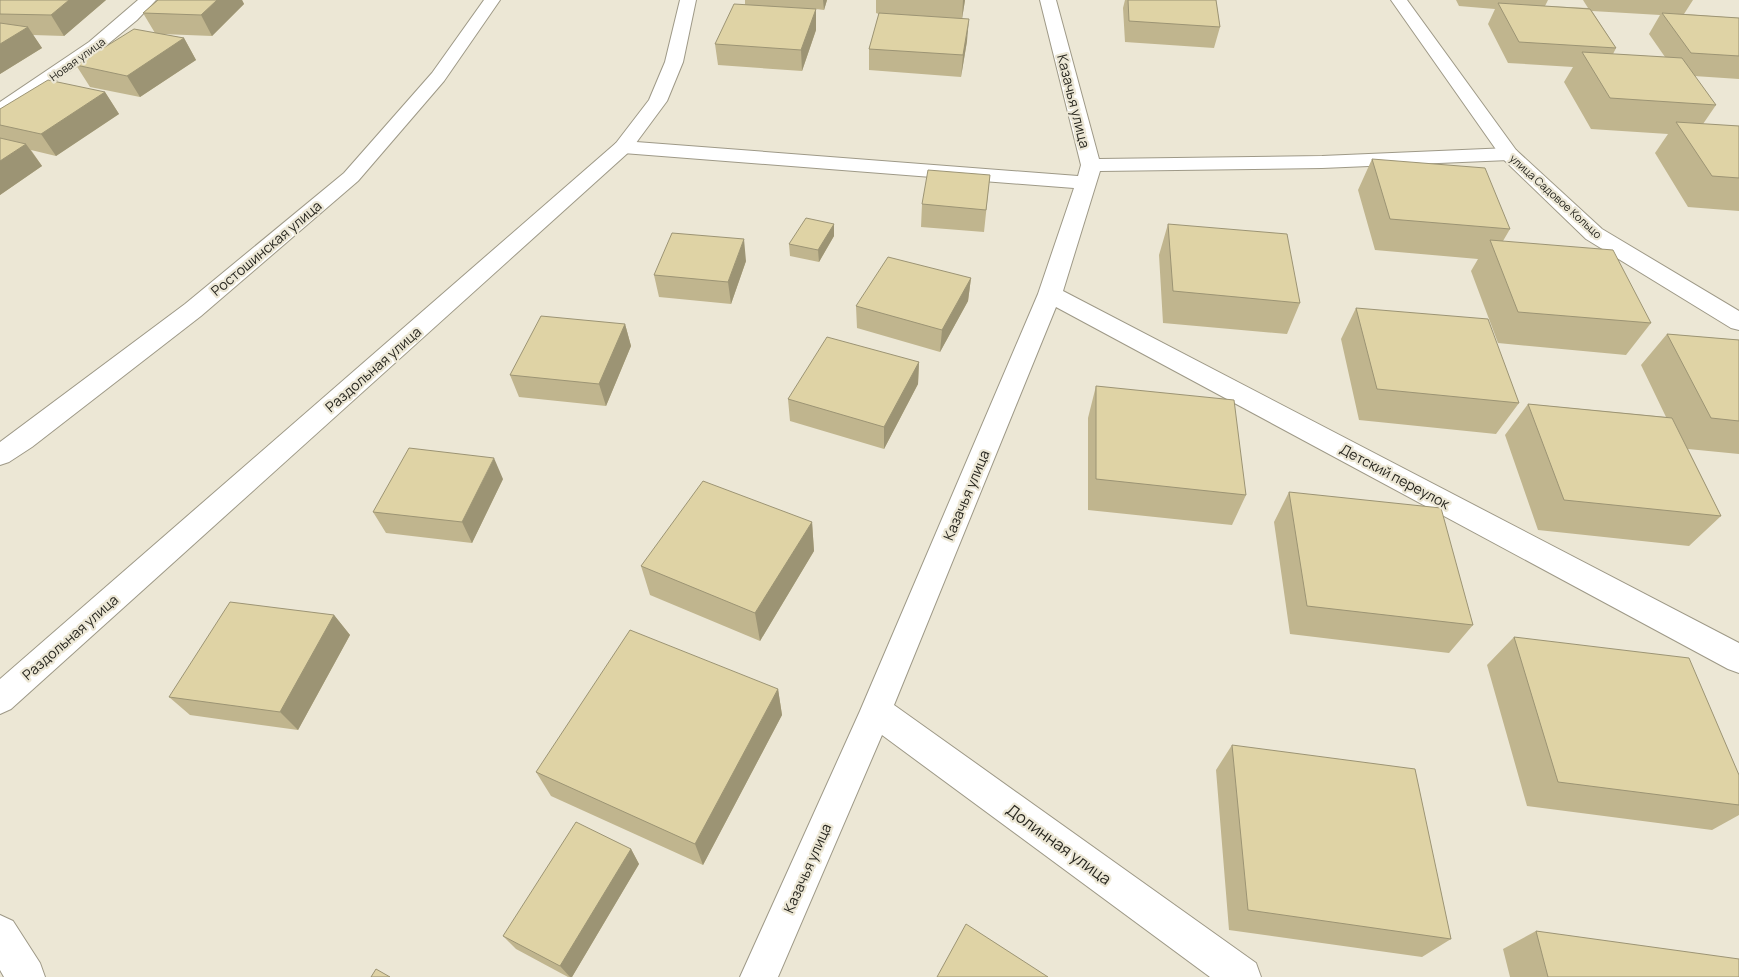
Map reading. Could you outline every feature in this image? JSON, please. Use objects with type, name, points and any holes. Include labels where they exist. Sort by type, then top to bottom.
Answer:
[{"type":"street","name":"Новая улица","points":[[0,110],[86,54],[126,22],[148,0]]},
{"type":"street","name":"Ростошинская улица","points":[[0,455],[23,440],[193,310],[351,177],[438,77],[492,0]]},
{"type":"street","name":"Раздольная улица","points":[[0,699],[622,148],[658,101],[674,62],[688,0]]},
{"type":"street","name":"Казачья улица","points":[[759,977],[876,711],[1050,294],[1088,174],[1048,0]]},
{"type":"street","name":"улица Садовое Кольцо","points":[[1398,0],[1508,154],[1594,234],[1739,322]]},
{"type":"street","points":[[622,148],[1088,174],[1508,154]]},
{"type":"street","name":"Детский переулок","points":[[1050,294],[1739,659]]},
{"type":"street","name":"Долинная улица","points":[[876,711],[1242,977]]},
{"type":"street","points":[[0,934],[26,977]]},
{"type":"building","points":[[0,0],[69,0],[51,15],[0,14]]},
{"type":"building","points":[[158,0],[217,0],[201,15],[143,13]]},
{"type":"building","points":[[1128,0],[1216,0],[1220,27],[1129,21]]},
{"type":"building","points":[[1498,3],[1590,9],[1616,48],[1519,42]]},
{"type":"building","points":[[734,4],[816,9],[801,50],[715,44]]},
{"type":"building","points":[[879,13],[969,19],[963,55],[869,49]]},
{"type":"building","points":[[1662,13],[1739,18],[1739,56],[1691,53]]},
{"type":"building","points":[[0,23],[28,27],[0,44]]},
{"type":"building","points":[[134,29],[184,38],[127,76],[76,65]]},
{"type":"building","points":[[1582,52],[1682,58],[1716,105],[1610,98]]},
{"type":"building","points":[[48,80],[105,92],[41,134],[0,125],[0,109]]},
{"type":"building","points":[[1676,122],[1739,126],[1739,178],[1712,176]]},
{"type":"building","points":[[0,138],[26,144],[0,161]]},
{"type":"building","points":[[1372,159],[1485,168],[1510,229],[1390,219]]},
{"type":"building","points":[[928,170],[990,175],[986,210],[922,204]]},
{"type":"building","points":[[806,218],[834,224],[818,250],[789,244]]},
{"type":"building","points":[[1168,224],[1287,234],[1300,303],[1173,291]]},
{"type":"building","points":[[672,233],[744,239],[728,282],[654,275]]},
{"type":"building","points":[[1490,240],[1613,250],[1651,323],[1518,312]]},
{"type":"building","points":[[888,257],[971,278],[942,330],[856,306]]},
{"type":"building","points":[[1356,308],[1488,319],[1519,403],[1377,389]]},
{"type":"building","points":[[541,316],[625,324],[599,384],[510,375]]},
{"type":"building","points":[[1667,334],[1739,340],[1739,421],[1711,418]]},
{"type":"building","points":[[827,337],[919,362],[884,427],[788,399]]},
{"type":"building","points":[[1096,386],[1234,400],[1246,495],[1096,479]]},
{"type":"building","points":[[1528,404],[1672,418],[1721,516],[1564,500]]},
{"type":"building","points":[[409,448],[494,458],[462,522],[373,512]]},
{"type":"building","points":[[703,481],[812,522],[755,613],[641,566]]},
{"type":"building","points":[[1289,492],[1441,508],[1473,625],[1307,606]]},
{"type":"building","points":[[230,602],[334,615],[280,712],[169,697]]},
{"type":"building","points":[[630,630],[778,689],[695,844],[536,772]]},
{"type":"building","points":[[1514,637],[1689,658],[1739,775],[1739,805],[1558,782]]},
{"type":"building","points":[[1232,745],[1415,769],[1451,939],[1248,910]]},
{"type":"building","points":[[576,822],[631,849],[560,966],[503,936]]},
{"type":"building","points":[[966,924],[1048,977],[937,977]]},
{"type":"building","points":[[1536,931],[1739,959],[1739,977],[1548,977]]},
{"type":"building","points":[[376,969],[390,977],[371,977]]}]
